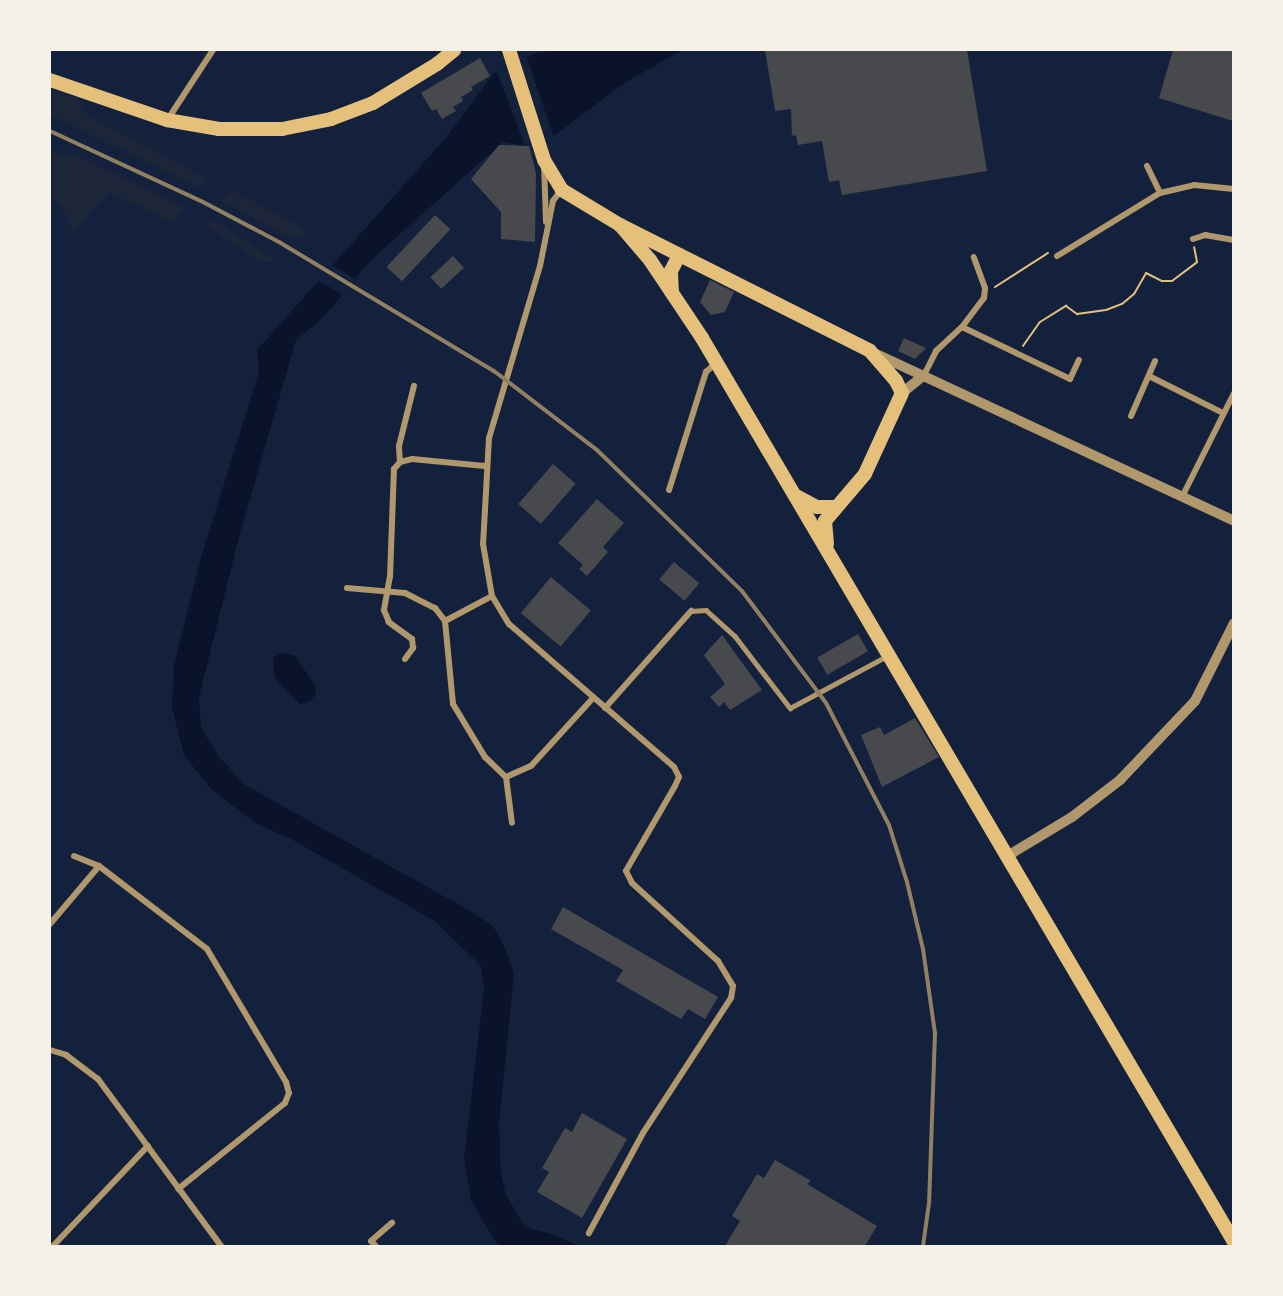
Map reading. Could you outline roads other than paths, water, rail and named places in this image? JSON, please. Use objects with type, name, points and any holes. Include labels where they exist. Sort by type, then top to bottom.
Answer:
[{"type":"main road","points":[[50,80],[167,120],[243,130],[317,123],[373,103],[452,52],[465,50]]},
{"type":"main road","points":[[509,54],[544,160],[562,189],[620,225],[870,351],[885,367],[902,393],[865,474],[835,507],[824,530],[828,552]]},
{"type":"main road","points":[[620,225],[672,294],[717,363],[1009,855],[1233,1242]]},
{"type":"main road","points":[[672,294],[671,272],[679,255]]},
{"type":"main road","points":[[794,494],[817,507],[835,507]]},
{"type":"street","points":[[167,120],[172,107],[213,50]]},
{"type":"street","points":[[544,160],[546,226]]},
{"type":"street","points":[[1147,166],[1160,193]]},
{"type":"street","points":[[1057,256],[1160,193],[1194,185],[1233,189]]},
{"type":"street","points":[[562,189],[553,201],[546,226],[540,266],[495,410],[485,466],[483,544],[492,596],[509,624],[674,767],[679,777],[628,865],[628,878],[718,961],[733,986],[730,998],[643,1133],[588,1233]]},
{"type":"street","points":[[1193,239],[1205,235],[1233,240]]},
{"type":"street","points":[[902,393],[924,375],[936,351],[962,327],[985,293],[974,257]]},
{"type":"street","points":[[962,327],[1016,356],[1070,379],[1079,360]]},
{"type":"street","points":[[870,351],[1233,521]]},
{"type":"street","points":[[1131,416],[1155,361]]},
{"type":"street","points":[[669,490],[706,372],[717,363]]},
{"type":"street","points":[[1149,376],[1223,413]]},
{"type":"street","points":[[400,462],[399,446],[414,386]]},
{"type":"street","points":[[1182,497],[1233,393]]},
{"type":"street","points":[[405,659],[413,648],[412,639],[389,622],[384,610],[394,470],[400,462],[411,459],[485,466]]},
{"type":"street","points":[[347,588],[386,591],[425,601],[445,621],[453,704],[485,757],[506,777],[512,823]]},
{"type":"street","points":[[445,621],[492,596]]},
{"type":"street","points":[[605,708],[691,611]]},
{"type":"street","points":[[1009,855],[1072,817],[1120,780],[1195,700],[1233,623]]},
{"type":"street","points":[[506,777],[531,766],[593,698]]},
{"type":"street","points":[[74,856],[99,866],[207,949],[289,1087],[285,1103],[178,1189]]},
{"type":"street","points":[[50,924],[99,866]]},
{"type":"street","points":[[50,1050],[66,1055],[90,1071],[221,1246]]},
{"type":"street","points":[[53,1246],[148,1146]]},
{"type":"street","points":[[376,1246],[371,1241],[392,1223]]},
{"type":"lane","points":[[691,611],[706,610],[735,636],[790,708],[890,655]]},
{"type":"railway","points":[[50,131],[201,201],[279,242],[494,371],[597,450],[742,591],[826,703],[889,825],[907,882],[923,949],[935,1033],[929,1203],[923,1246]]}]
